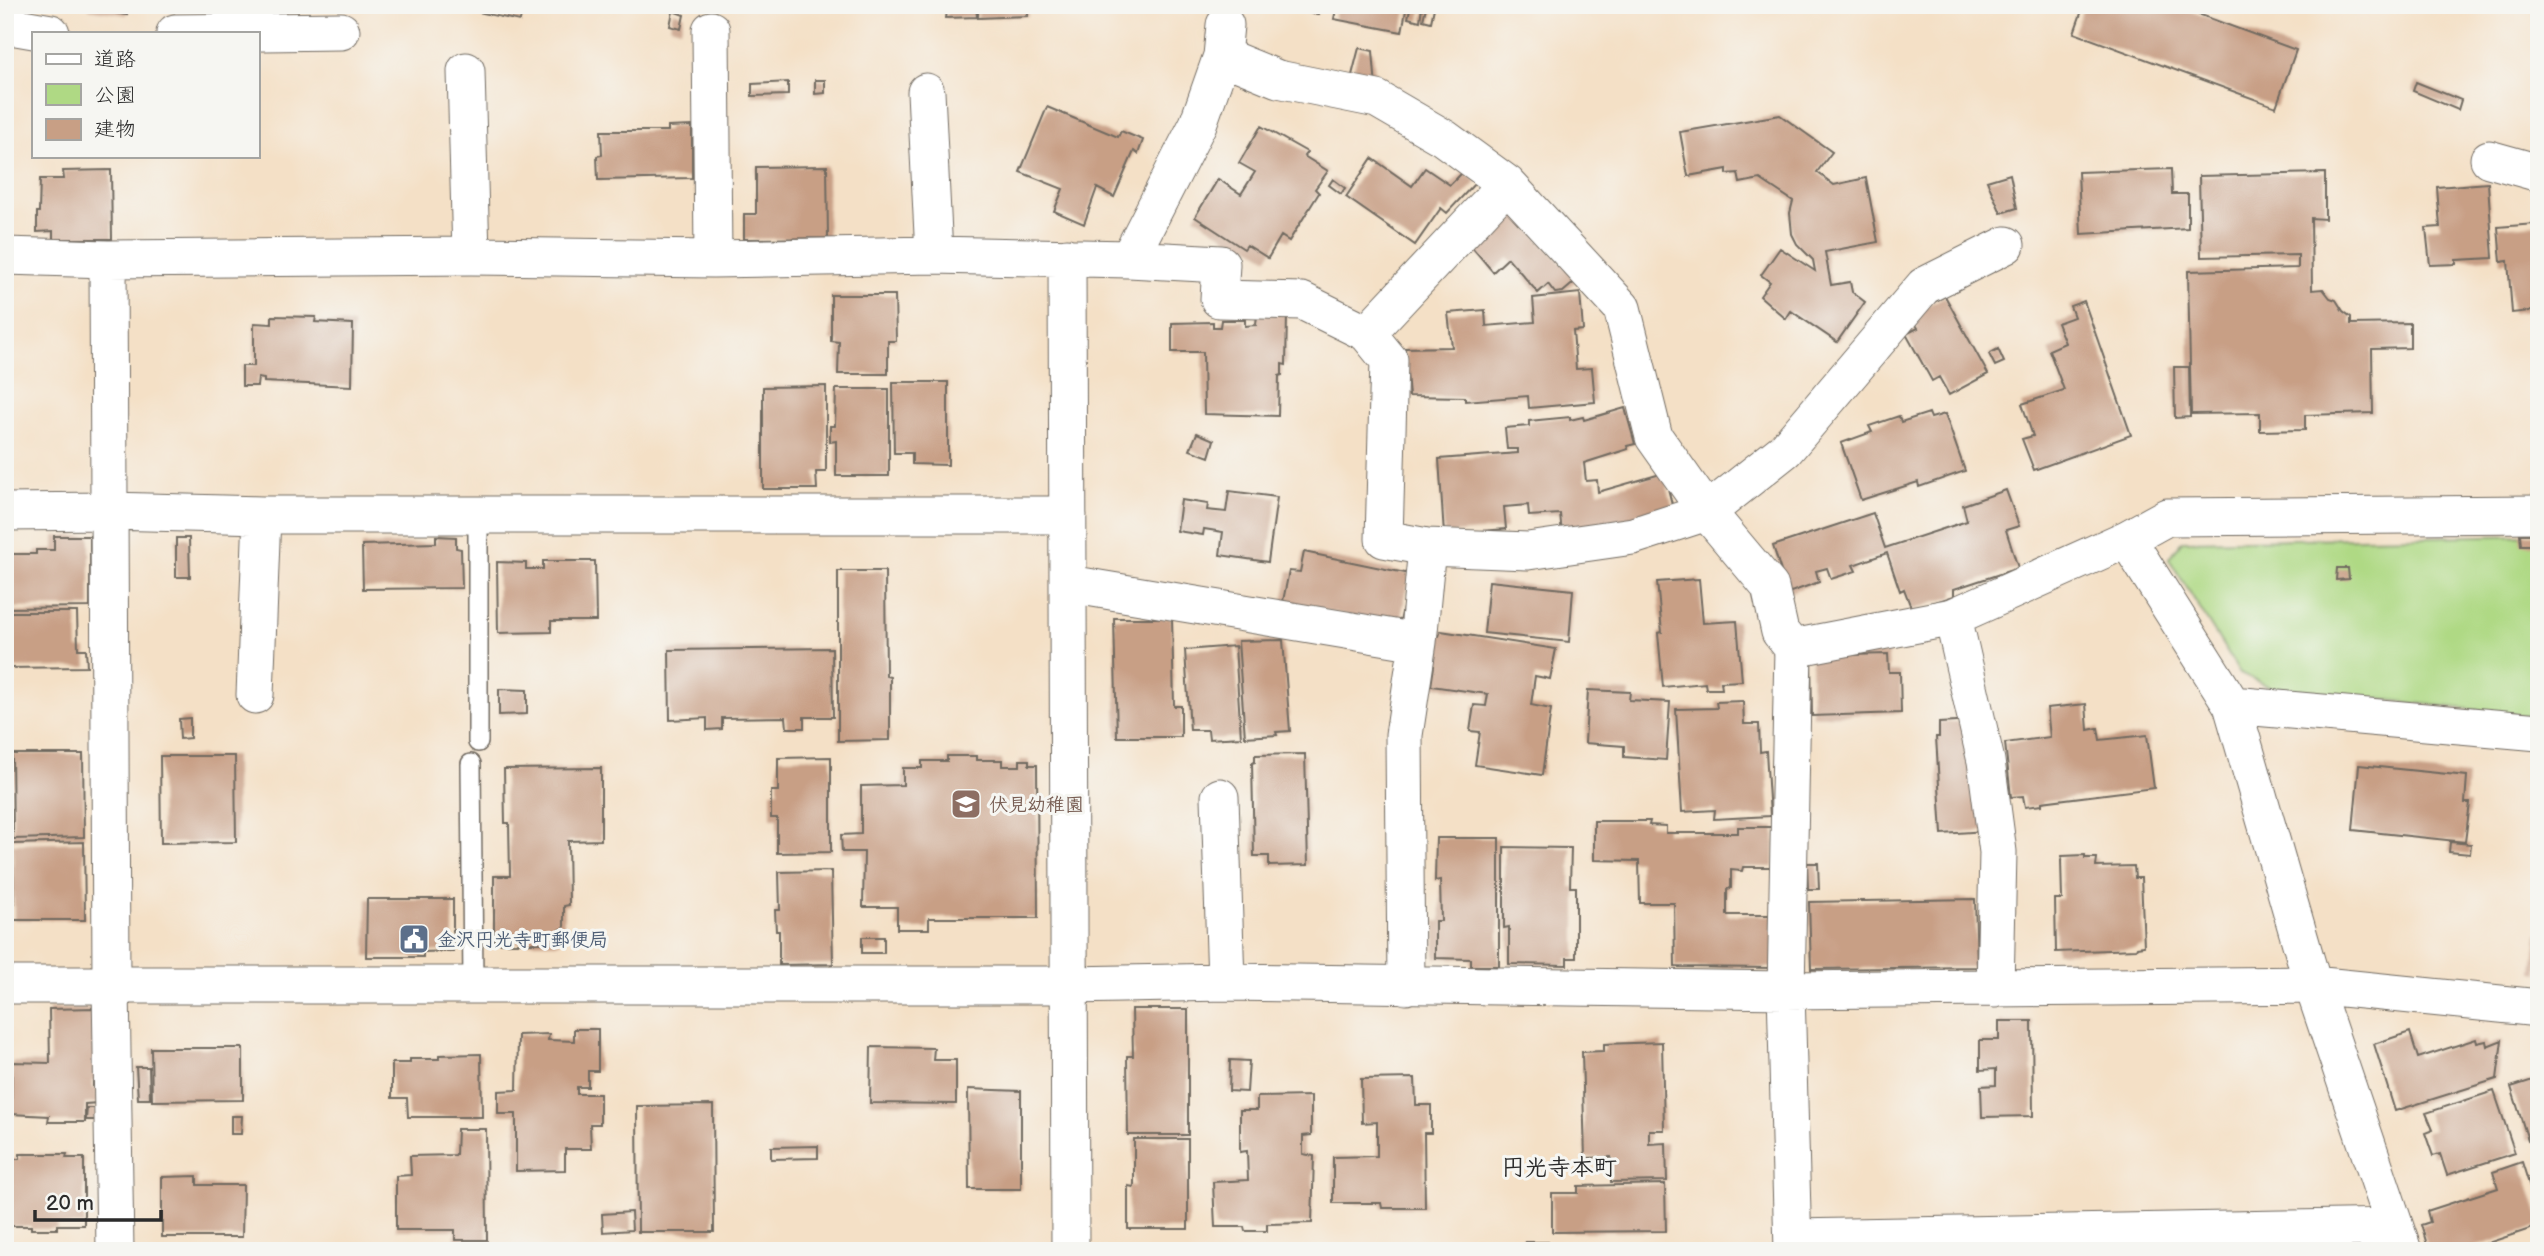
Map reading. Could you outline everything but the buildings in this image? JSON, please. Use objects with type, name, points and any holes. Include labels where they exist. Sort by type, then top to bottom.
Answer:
[{"type":"street","points":[[5,25],[45,32]]},
{"type":"street","points":[[711,30],[713,259]]},
{"type":"street","points":[[258,32],[341,31]]},
{"type":"street","points":[[1129,259],[1198,124],[1224,41],[1278,79],[1377,99],[1444,138],[1507,184],[1622,308],[1654,437],[1707,512],[1770,587],[1780,632],[1793,648],[1786,990],[1793,1244],[2399,1239],[2313,985],[2232,705],[2127,539]]},
{"type":"street","points":[[466,71],[471,256]]},
{"type":"street","points":[[926,92],[934,255]]},
{"type":"street","points":[[2489,159],[2539,173]]},
{"type":"street","points":[[1367,333],[1507,184]]},
{"type":"street","points":[[5,256],[108,259],[471,256],[713,259],[934,255],[1067,257],[1221,264],[1219,299],[1302,301],[1367,333],[1389,360],[1384,539],[1427,547],[1528,551],[1633,536],[1707,512],[1785,450],[1924,286],[2006,245]]},
{"type":"street","points":[[1067,257],[1070,1251]]},
{"type":"street","points":[[108,259],[111,985],[115,1251]]},
{"type":"street","points":[[5,512],[110,511],[262,515],[1068,515]]},
{"type":"street","points":[[1793,648],[1953,617],[2127,539],[2167,517],[2539,514]]},
{"type":"street","points":[[255,695],[262,515]]},
{"type":"street","points":[[1406,986],[1404,735],[1418,642],[1427,547]]},
{"type":"street","points":[[1069,584],[1418,642]]},
{"type":"street","points":[[1953,617],[1986,761],[1998,852],[1995,989]]},
{"type":"street","points":[[2232,705],[2539,732]]},
{"type":"street","points":[[1220,797],[1226,982]]},
{"type":"street","points":[[5,985],[1070,985],[1226,982],[1786,990],[2313,985],[2539,1008]]},
{"type":"lane","points":[[478,514],[478,742]]},
{"type":"lane","points":[[471,764],[473,985]]},
{"type":"green space","points":[[2539,535],[2539,717],[2270,687],[2240,673],[2169,559],[2182,541]]},
{"type":"place","name":"伏見幼稚園","points":[[966,804]]},
{"type":"place","name":"金沢円光寺町郵便局","points":[[414,939]]},
{"type":"district","name":"円光寺本町","points":[[1559,1167]]}]
